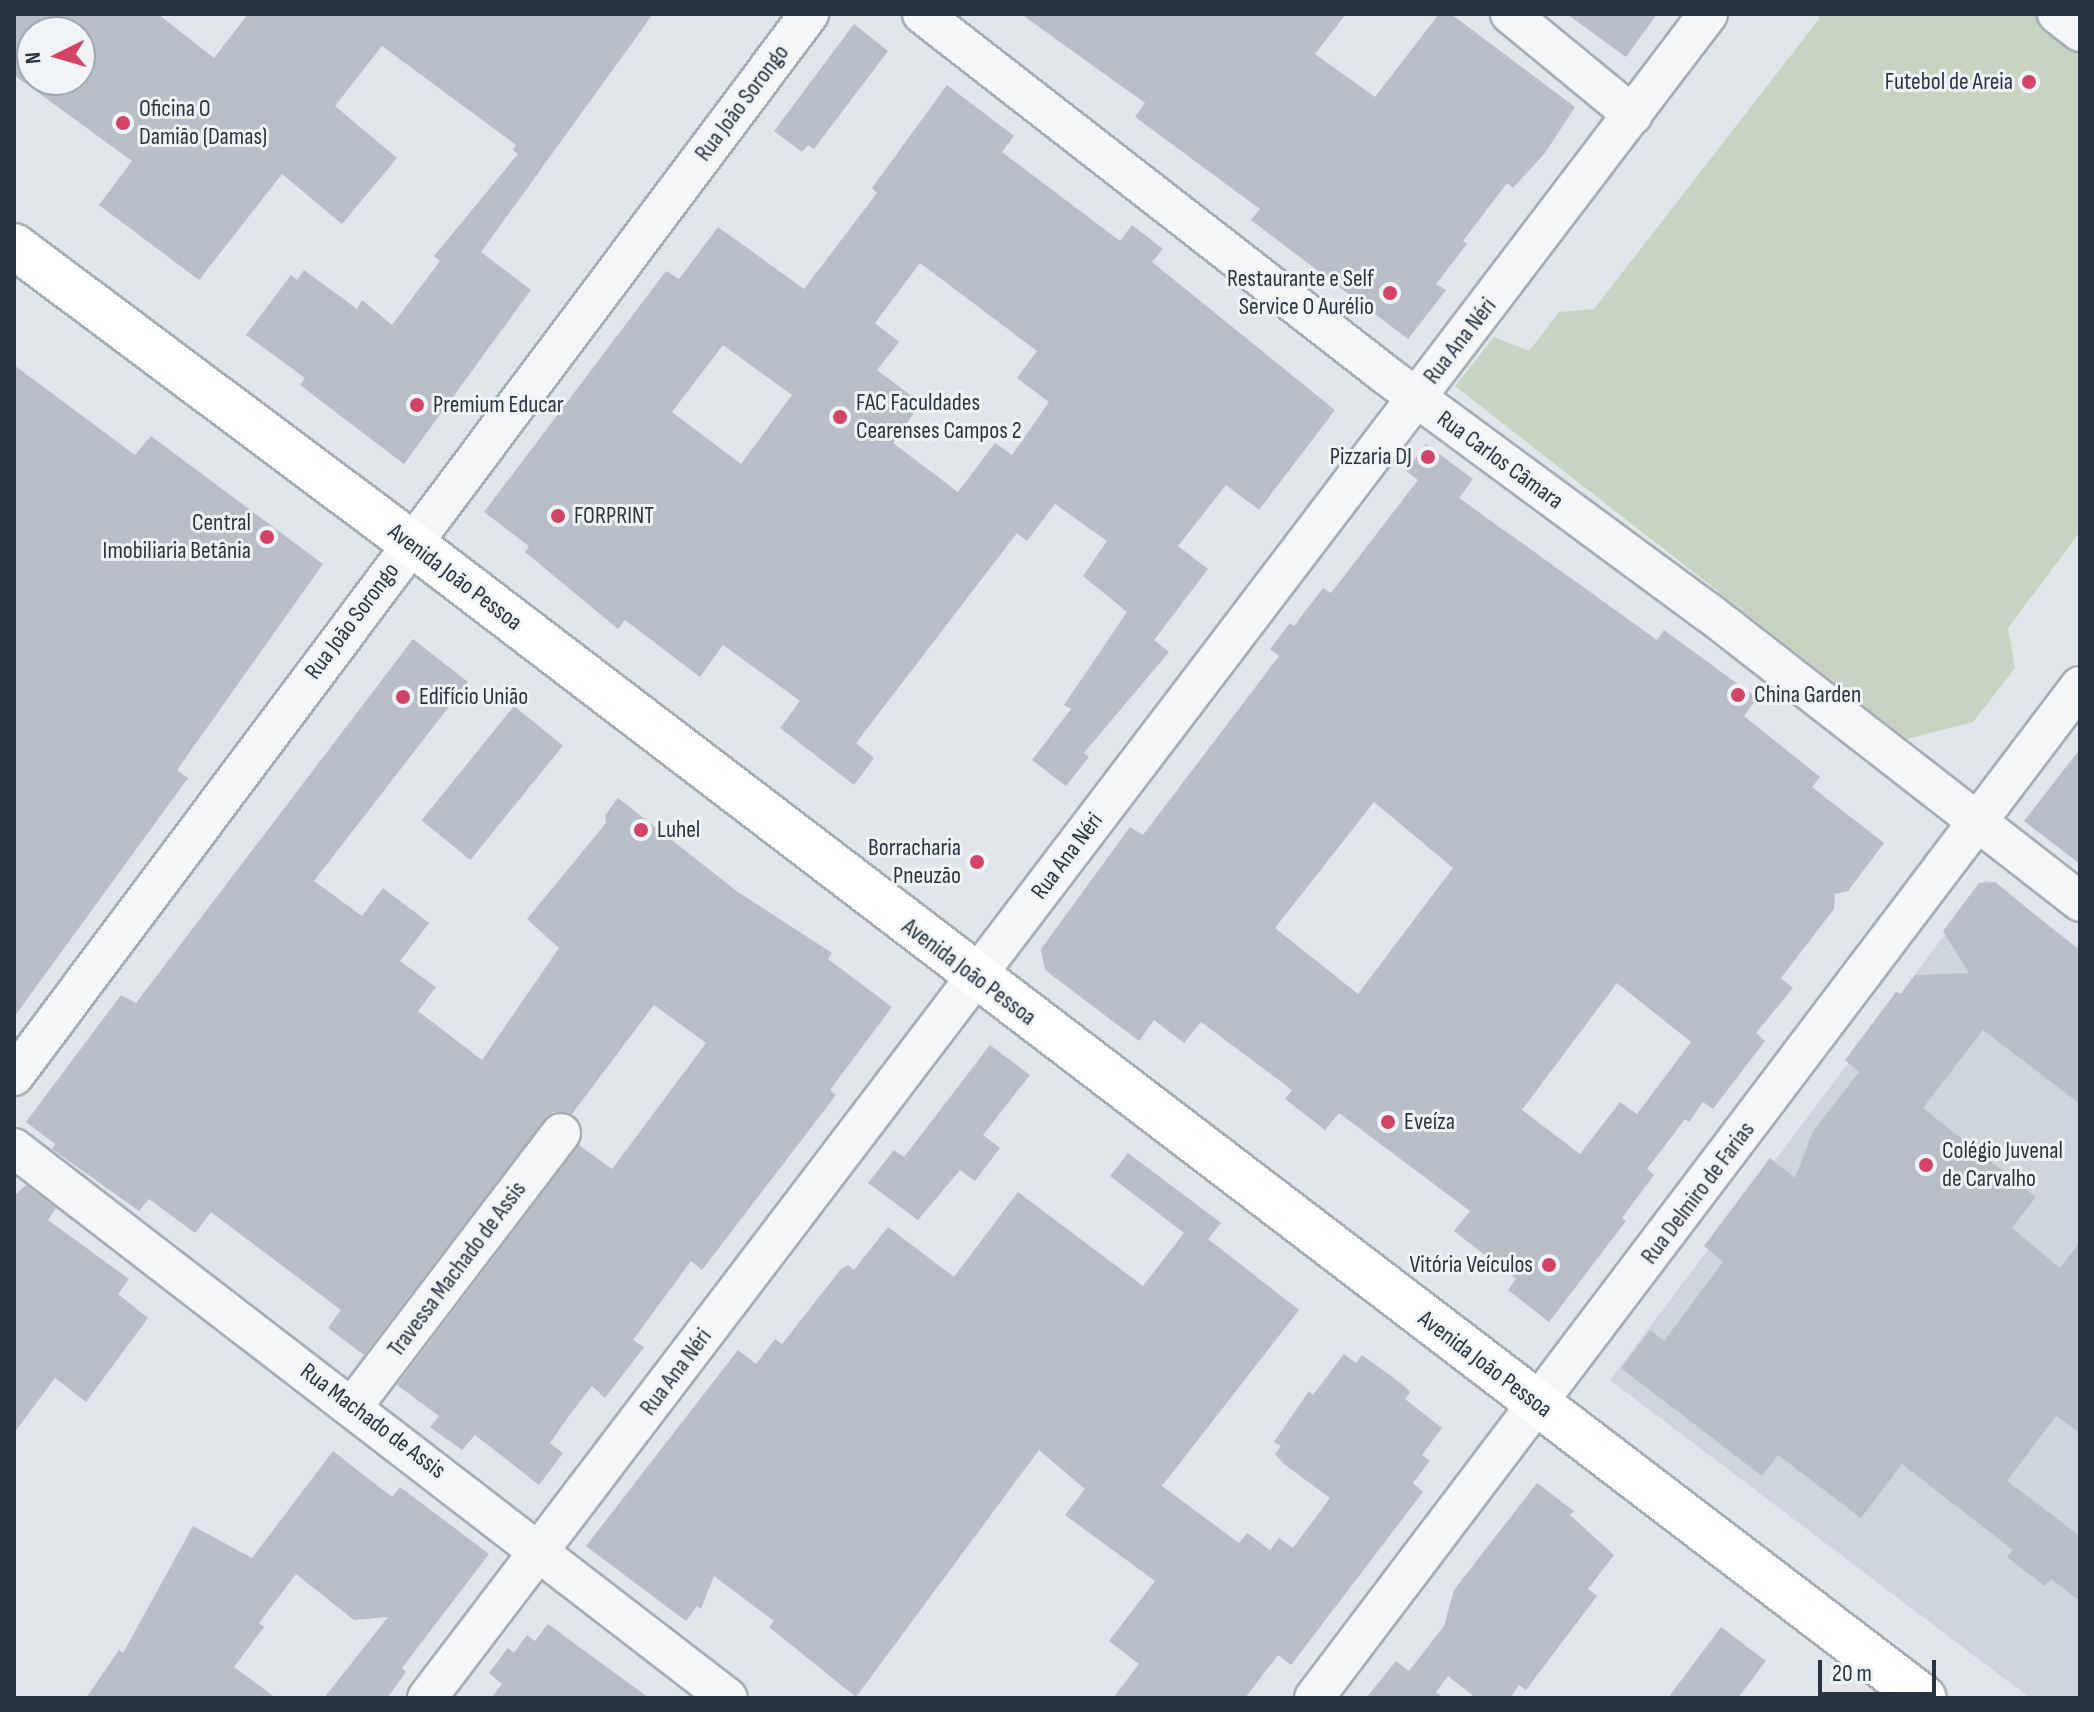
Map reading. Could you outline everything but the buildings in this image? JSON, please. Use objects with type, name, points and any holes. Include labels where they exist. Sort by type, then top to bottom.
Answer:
[{"type":"main road","name":"Avenida João Pessoa","points":[[14,246],[411,543],[1924,1698]]},
{"type":"street","name":"Rua João Sorongo","points":[[14,1076],[809,14]]},
{"type":"street","name":"Rua Carlos Câmara","points":[[922,14],[1416,398],[1981,822],[2080,902]]},
{"type":"street","points":[[1510,14],[1633,115]]},
{"type":"street","name":"Rua Ana Néri","points":[[427,1698],[1708,14]]},
{"type":"street","points":[[2057,14],[2080,32]]},
{"type":"street","name":"Rua Delmiro de Farias","points":[[1314,1698],[1981,822],[2080,686]]},
{"type":"street","name":"Travessa Machado de Assis","points":[[353,1406],[561,1133]]},
{"type":"street","name":"Rua Machado de Assis","points":[[14,1148],[541,1551],[721,1696]]},
{"type":"shaded area","name":"Colégio Juvenal de Carvalho","points":[[1986,880],[2080,949],[2080,1698],[2030,1698],[1610,1380]]},
{"type":"green space","points":[[1817,14],[2046,14],[2080,41],[2080,532],[2008,628],[2015,668],[1973,722],[1907,739],[1455,386],[1494,337],[1529,351],[1559,312],[1594,309],[1819,19]]},
{"type":"place","name":"Futebol de Areia","points":[[2029,82]]},
{"type":"place","name":"Oficina O Damião (Damas)","points":[[123,123]]},
{"type":"place","name":"Restaurante e Self Service O Aurélio","points":[[1390,293]]},
{"type":"place","name":"Premium Educar","points":[[417,405]]},
{"type":"place","name":"FAC Faculdades Cearenses Campos 2","points":[[840,417]]},
{"type":"place","name":"Pizzaria DJ","points":[[1428,457]]},
{"type":"place","name":"FORPRINT","points":[[558,516]]},
{"type":"place","name":"Central Imobiliaria Betânia","points":[[267,537]]},
{"type":"place","name":"China Garden","points":[[1738,695]]},
{"type":"place","name":"Edifício União","points":[[403,697]]},
{"type":"place","name":"Luhel","points":[[641,830]]},
{"type":"place","name":"Borracharia Pneuzão","points":[[977,862]]},
{"type":"place","name":"Eveíza","points":[[1388,1122]]},
{"type":"place","name":"Colégio Juvenal de Carvalho","points":[[1926,1165]]},
{"type":"place","name":"Vitória Veículos","points":[[1549,1265]]}]
